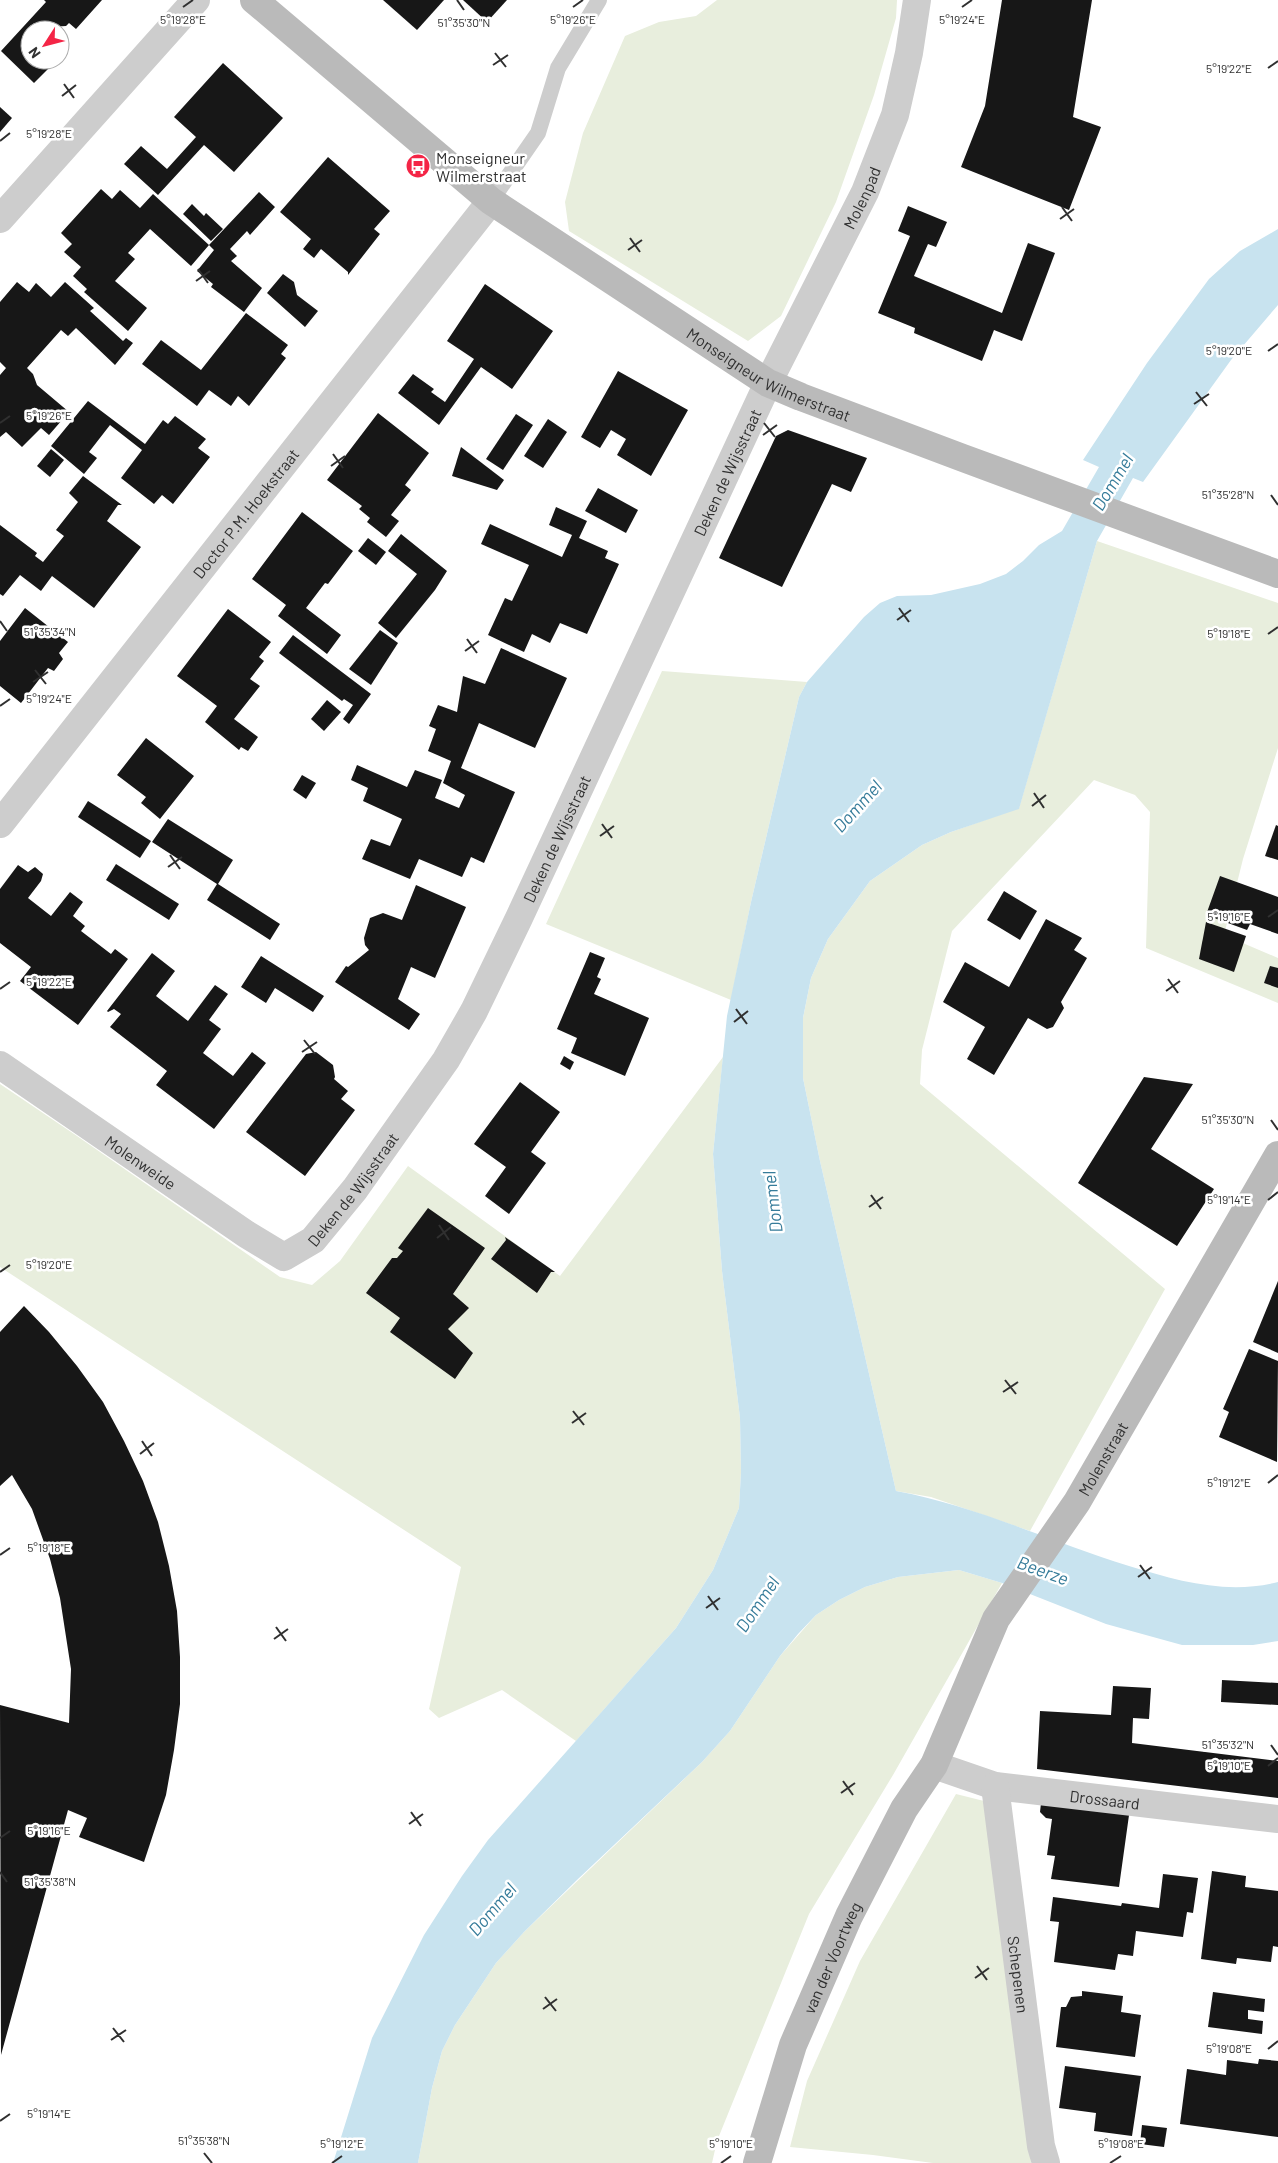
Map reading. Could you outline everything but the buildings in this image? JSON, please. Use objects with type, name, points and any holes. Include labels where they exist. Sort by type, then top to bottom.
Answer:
[{"type":"street","points":[[0,219],[196,0]]},
{"type":"street","name":"Monseigneur Wilmerstraat","points":[[254,0],[491,201],[768,383],[801,397],[1278,574]]},
{"type":"street","name":"Molenpad","points":[[768,383],[872,175],[894,115],[909,53],[917,0]]},
{"type":"street","name":"Doctor P.M. Hoekstraat","points":[[0,824],[491,201]]},
{"type":"street","name":"Deken de Wijsstraat","points":[[284,1257],[313,1240],[354,1189],[446,1060],[474,1011],[768,383]]},
{"type":"street","name":"Molenweide","points":[[0,1064],[246,1234],[284,1257]]},
{"type":"street","name":"Molenstraat","points":[[934,1765],[996,1619],[1078,1502],[1278,1155]]},
{"type":"street","name":"Drossaard","points":[[934,1765],[995,1786],[1278,1819]]},
{"type":"street","name":"van der Voortweg","points":[[757,2163],[793,2046],[849,1916],[904,1809],[934,1765]]},
{"type":"street","name":"Schepenen","points":[[995,1786],[1041,2146],[1046,2163]]},
{"type":"lane","points":[[491,201],[538,133],[558,68],[599,0]]},
{"type":"green space","points":[[717,0],[897,0],[896,18],[874,95],[836,202],[781,316],[748,341],[569,231],[565,202],[583,133],[625,36],[659,22],[696,16]]},
{"type":"green space","points":[[1097,541],[1278,603],[1278,748],[1243,859],[1224,935],[1278,958],[1278,1003],[1146,948],[1150,812],[1135,795],[1094,780],[952,931],[922,1050],[920,1084],[1165,1289],[1030,1531],[931,1497],[896,1491],[820,1161],[803,1078],[803,1018],[811,978],[828,939],[870,881],[922,845],[951,832],[1019,808]]},
{"type":"green space","points":[[662,671],[807,682],[799,697],[751,902],[731,1000],[546,924]]},
{"type":"green space","points":[[723,1057],[713,1154],[722,1271],[740,1418],[741,1472],[739,1508],[713,1570],[676,1628],[576,1741],[502,1690],[439,1718],[429,1709],[461,1567],[0,1267],[0,1084],[280,1277],[312,1285],[340,1261],[408,1166],[560,1276]]},
{"type":"green space","points":[[959,1570],[1002,1583],[893,1775],[809,1914],[717,2141],[712,2163],[418,2163],[432,2088],[442,2051],[455,2025],[496,1963],[524,1932],[702,1762],[730,1731],[780,1656],[816,1615],[839,1600],[865,1587],[898,1577]]},
{"type":"green space","points":[[956,1794],[988,1802],[995,1823],[1031,2163],[933,2163],[790,2147],[807,2081],[860,1961]]},
{"type":"water","points":[[1278,229],[1278,305],[1231,360],[1143,482],[1133,478],[1097,541],[1019,809],[951,832],[922,845],[870,881],[828,939],[811,978],[803,1018],[803,1078],[820,1161],[896,1491],[985,1515],[1100,1557],[1147,1572],[1184,1581],[1221,1587],[1259,1586],[1278,1582],[1278,1641],[1253,1645],[1182,1645],[1106,1624],[1002,1583],[959,1570],[898,1577],[865,1587],[839,1600],[816,1615],[798,1634],[780,1656],[730,1731],[702,1762],[578,1879],[524,1932],[496,1963],[455,2025],[442,2051],[432,2088],[418,2163],[333,2163],[372,2038],[424,1935],[488,1840],[676,1628],[713,1570],[739,1508],[741,1472],[740,1418],[722,1271],[713,1154],[727,1016],[751,902],[799,697],[807,682],[864,617],[880,603],[897,596],[931,595],[980,584],[1006,574],[1039,545],[1062,531],[1099,467],[1083,460],[1147,363],[1209,279],[1240,251]]},
{"type":"place","name":"Monseigneur Wilmerstraat","points":[[418,166]]},
{"type":"water label","name":"Dommel","points":[[1112,482]]},
{"type":"water label","name":"Dommel","points":[[857,806]]},
{"type":"water label","name":"Dommel","points":[[772,1202]]},
{"type":"water label","name":"Beerze","points":[[1043,1570]]},
{"type":"water label","name":"Dommel","points":[[757,1604]]},
{"type":"water label","name":"Dommel","points":[[492,1909]]}]
